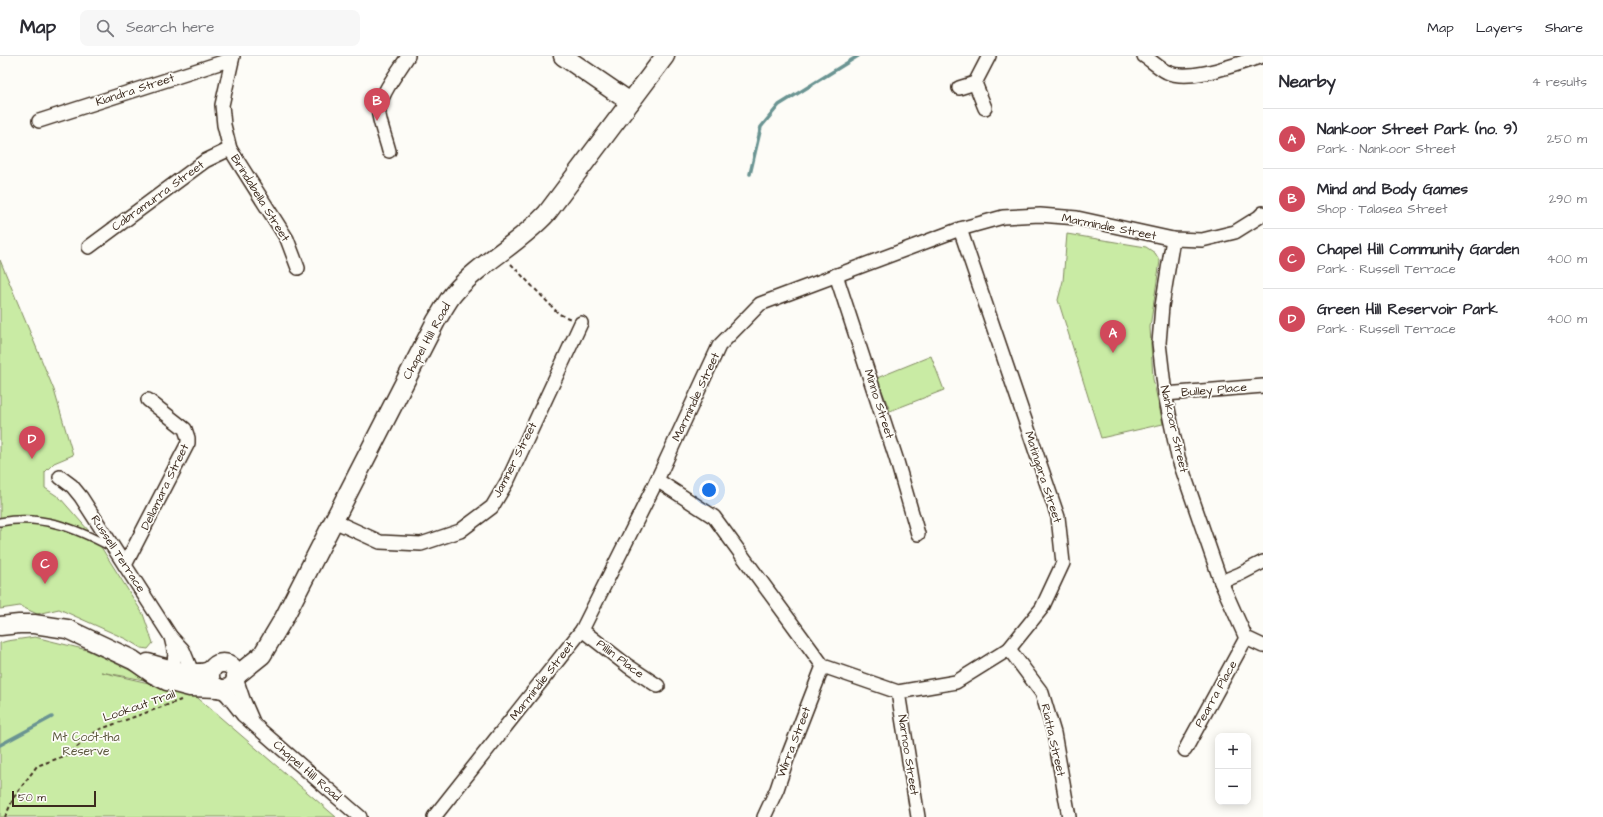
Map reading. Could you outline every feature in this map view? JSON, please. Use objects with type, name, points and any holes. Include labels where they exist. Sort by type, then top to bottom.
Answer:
[{"type":"main road","points":[[563,56],[630,102]]},
{"type":"main road","name":"Chapel Hill Road","points":[[236,677],[262,655],[277,631],[436,321],[454,293],[471,276],[534,227],[543,218],[665,56]]},
{"type":"main road","points":[[0,626],[19,624],[52,626],[68,629],[133,660],[162,679],[177,684],[190,686],[226,688],[230,687],[236,677],[235,670],[230,665],[216,666],[206,672],[190,686]]},
{"type":"main road","name":"Chapel Hill Road","points":[[216,666],[235,659],[250,651],[277,631]]},
{"type":"main road","points":[[133,660],[173,669],[177,678],[190,686]]},
{"type":"main road","points":[[216,666],[210,675],[211,681],[219,688]]},
{"type":"street","points":[[389,151],[379,114],[380,104],[408,56]]},
{"type":"street","points":[[986,108],[976,83],[988,56]]},
{"type":"street","points":[[1144,56],[1168,72],[1187,75],[1207,73],[1263,56]]},
{"type":"street","name":"Kiandra Street","points":[[39,121],[233,57]]},
{"type":"street","name":"Brindabella Street","points":[[233,57],[222,105],[224,125],[230,149],[287,239],[298,268]]},
{"type":"street","points":[[959,88],[976,83]]},
{"type":"street","name":"Cabramurra Street","points":[[89,247],[205,161],[230,149]]},
{"type":"street","name":"Marmindie Street","points":[[434,817],[582,630],[657,480],[720,346],[760,304],[960,229],[1004,217],[1040,216],[1077,218],[1173,239],[1202,240],[1235,232],[1263,213]]},
{"type":"street","name":"Matingara Street","points":[[823,666],[898,692],[956,682],[1009,649],[1042,608],[1063,563],[1058,517],[960,229]]},
{"type":"street","name":"Nankoor Street","points":[[1173,239],[1162,306],[1159,343],[1165,394],[1178,457],[1221,582],[1246,638]]},
{"type":"street","name":"Minno Street","points":[[836,275],[896,458],[918,534]]},
{"type":"street","name":"Jamner Street","points":[[334,521],[380,542],[421,544],[460,531],[492,507],[508,480],[581,323]]},
{"type":"street","name":"Bulley Place","points":[[1165,394],[1263,386]]},
{"type":"street","name":"Dellamara Street","points":[[125,566],[188,443],[185,429],[148,400]]},
{"type":"street","name":"Russell Terrace","points":[[60,477],[75,488],[171,637],[183,650],[190,686]]},
{"type":"street","points":[[657,480],[714,517],[823,666]]},
{"type":"street","points":[[1221,582],[1263,562]]},
{"type":"street","name":"Pillin Place","points":[[582,630],[628,666],[658,686]]},
{"type":"street","name":"Russell Terrace","points":[[171,637],[174,654],[173,669]]},
{"type":"street","points":[[1246,638],[1263,646]]},
{"type":"street","name":"Pearra Place","points":[[1185,750],[1246,638]]},
{"type":"street","name":"Riatta Street","points":[[1009,649],[1042,693],[1054,733],[1069,817]]},
{"type":"street","name":"Wirra Street","points":[[764,817],[777,789],[788,756],[823,666]]},
{"type":"street","name":"Chapel Hill Road","points":[[236,677],[243,698],[255,725]]},
{"type":"street","name":"Chapel Hill Road","points":[[219,688],[228,696],[242,715],[360,817]]},
{"type":"street","name":"Narnoo Street","points":[[898,692],[918,817]]},
{"type":"lane","points":[[0,522],[26,519],[61,525],[83,533],[115,549]]},
{"type":"path","points":[[511,264],[559,314],[581,323]]},
{"type":"path","name":"Lookout Trail","points":[[5,817],[14,797],[37,766],[67,755],[98,730],[190,686]]},
{"type":"green space","points":[[1067,234],[1146,247],[1155,253],[1160,261],[1150,327],[1153,379],[1163,424],[1101,438],[1058,300],[1063,281]]},
{"type":"green space","points":[[0,260],[54,390],[73,455],[54,463],[45,472],[45,488],[60,498],[96,539],[143,614],[153,643],[148,649],[141,648],[126,639],[59,609],[37,614],[20,606],[0,609]]},
{"type":"green space","points":[[931,356],[944,390],[890,411],[877,378]]},
{"type":"green space","name":"Mt Coot-tha Reserve","points":[[35,637],[87,650],[155,682],[101,672],[192,693],[336,817],[0,817],[0,643]]},
{"type":"waterway","points":[[750,174],[761,127],[779,105],[858,56]]},
{"type":"waterway","points":[[0,745],[52,717]]},
{"type":"place","name":"Mind and Body Games","points":[[377,121]]},
{"type":"place","name":"Nankoor Street Park (no. 9)","points":[[1113,353]]},
{"type":"place","name":"Green Hill Reservoir Park","points":[[32,459]]},
{"type":"place","name":"Chapel Hill Community Garden","points":[[45,584]]}]
